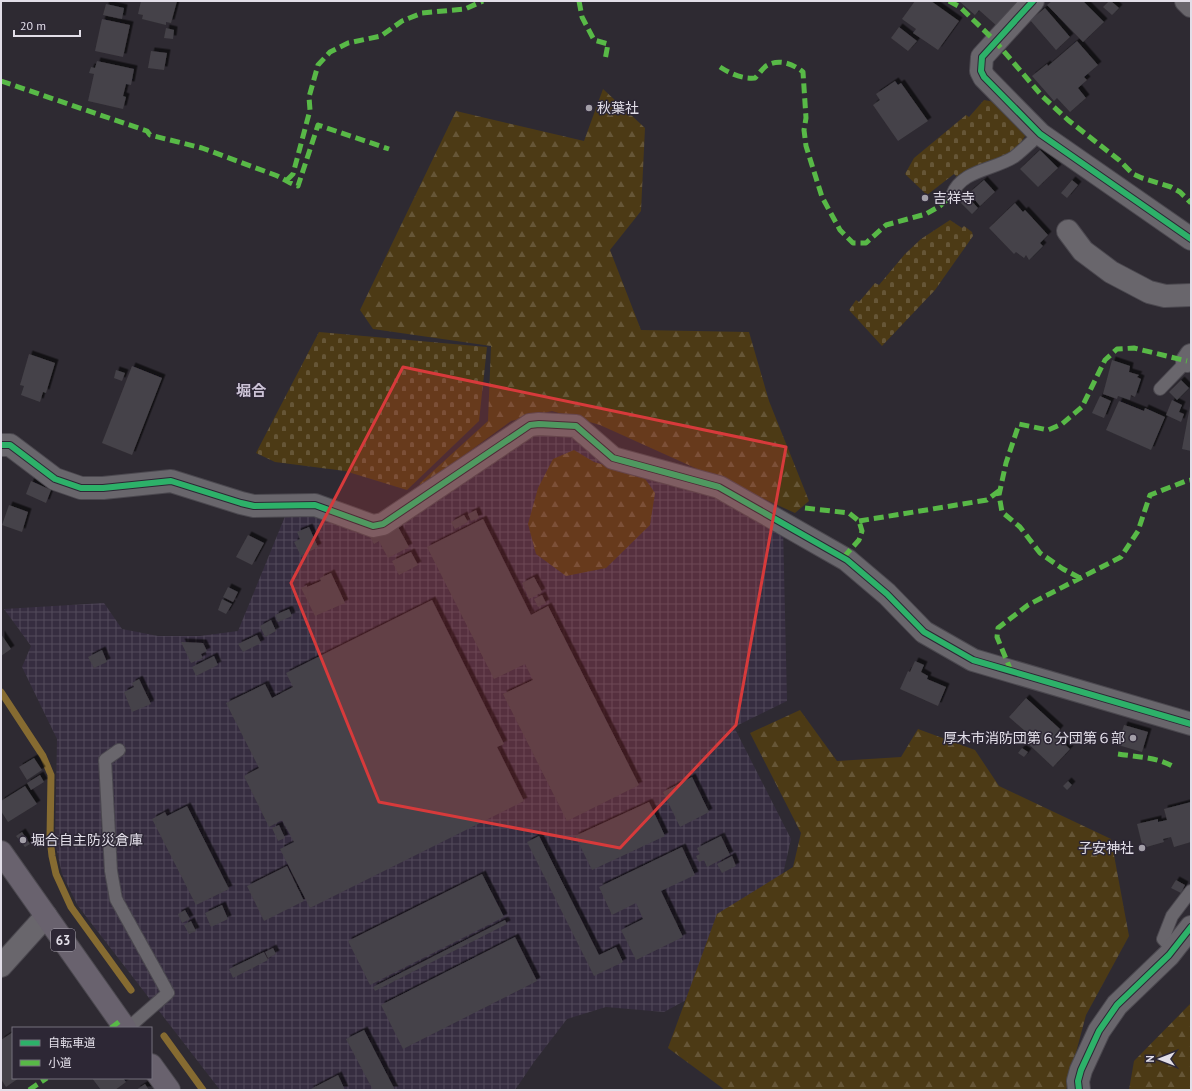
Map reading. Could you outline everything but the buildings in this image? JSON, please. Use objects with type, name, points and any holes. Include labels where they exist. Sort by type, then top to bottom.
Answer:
[{"type":"main road","name":"63","points":[[1,852],[124,1027]]},
{"type":"main road","points":[[152,1066],[169,1090]]},
{"type":"street","points":[[1033,1],[982,57],[981,71],[984,78],[1040,134],[1191,239]]},
{"type":"street","points":[[1186,1],[1191,6]]},
{"type":"street","points":[[1068,231],[1083,251],[1111,272],[1149,292],[1165,296],[1191,295]]},
{"type":"street","points":[[1,445],[10,445],[55,479],[81,488],[103,488],[172,481],[254,506],[315,505],[373,526],[383,524],[530,425],[576,426],[613,458],[719,486],[847,560],[887,594],[924,632],[972,660],[1191,724]]},
{"type":"street","points":[[1,966],[46,916]]},
{"type":"street","points":[[1079,1090],[1078,1081],[1081,1070],[1099,1031],[1117,1005],[1173,950],[1191,927]]},
{"type":"lane","points":[[952,195],[961,180],[1013,157],[1040,134]]},
{"type":"lane","points":[[1160,389],[1189,358]]},
{"type":"lane","points":[[119,750],[105,760],[111,871],[116,899],[168,993],[129,1027]]},
{"type":"lane","points":[[1173,950],[1163,939],[1172,916],[1191,891]]},
{"type":"highlighted area","points":[[403,367],[786,447],[736,725],[620,848],[379,802],[291,583]]},
{"type":"shaded area","points":[[555,427],[783,526],[787,701],[734,727],[791,839],[764,958],[664,1012],[606,1007],[567,1019],[534,1062],[515,1090],[220,1090],[78,906],[62,874],[55,843],[57,739],[22,667],[31,646],[4,609],[104,603],[122,629],[158,636],[200,636],[238,631],[286,514],[311,510],[374,529],[530,431]]},
{"type":"green space","points":[[603,89],[645,128],[641,211],[610,250],[641,330],[749,332],[769,401],[809,501],[795,513],[600,425],[552,411],[511,421],[419,488],[420,483],[488,421],[491,346],[373,329],[360,310],[456,111],[584,141]]},
{"type":"green space","points":[[984,100],[995,102],[1026,135],[1021,142],[1024,145],[959,179],[954,174],[927,195],[905,174],[914,158],[966,115],[969,117]]},
{"type":"green space","points":[[950,220],[962,228],[964,226],[972,232],[973,236],[935,290],[882,346],[849,310],[856,300],[859,302],[875,283],[879,285],[905,254],[921,239]]},
{"type":"green space","points":[[319,332],[487,347],[479,421],[407,490],[345,471],[275,462],[256,453]]},
{"type":"green space","points":[[574,450],[594,462],[643,476],[655,493],[650,525],[606,568],[566,576],[536,554],[528,524],[538,488],[553,459]]},
{"type":"green space","points":[[800,710],[837,761],[901,757],[918,729],[975,750],[999,786],[1111,839],[1129,936],[1086,1015],[1066,1090],[725,1090],[668,1048],[717,914],[793,867],[801,833],[750,733]]},
{"type":"green space","points":[[1191,1003],[1191,1090],[1129,1090],[1134,1061]]},
{"type":"waterway","points":[[1,692],[43,756],[51,775],[50,838],[56,874],[71,907],[131,990]]},
{"type":"waterway","points":[[164,1036],[203,1090]]},
{"type":"marked path","points":[[287,180],[293,174],[310,110],[309,97],[318,65],[330,52],[348,43],[381,36],[402,21],[422,13],[465,9],[483,1]]},
{"type":"marked path","points":[[579,1],[582,17],[594,40],[608,44],[605,60]]},
{"type":"marked path","points":[[949,1],[960,7],[995,41],[1042,96],[1068,120],[1119,160],[1133,174],[1171,187],[1180,192],[1191,203]]},
{"type":"marked path","points":[[720,67],[737,76],[746,78],[755,78],[766,66],[776,62],[790,64],[803,72],[806,118],[804,130],[806,146],[822,197],[840,230],[853,243],[866,243],[886,225],[926,214],[940,206],[952,195]]},
{"type":"marked path","points":[[1,81],[147,131],[150,135],[202,148],[275,175],[298,186],[318,125],[389,149]]},
{"type":"marked path","points":[[1080,578],[1063,569],[1040,553],[1020,527],[1002,512],[999,495],[1006,463],[1019,424],[1048,430],[1062,424],[1082,407],[1105,360],[1117,349],[1134,348],[1187,361]]},
{"type":"marked path","points":[[1010,672],[997,637],[998,628],[1028,605],[1121,557],[1138,531],[1150,495],[1191,480]]},
{"type":"marked path","points":[[859,521],[987,500],[1000,490]]},
{"type":"marked path","points":[[805,508],[849,513],[859,521],[862,531],[859,540],[843,558]]},
{"type":"marked path","points":[[1118,754],[1154,759],[1174,767]]},
{"type":"marked path","points":[[112,1027],[120,1021]]},
{"type":"marked path","points":[[29,1090],[46,1079]]},
{"type":"cycle path","points":[[1033,1],[982,57],[981,71],[984,77],[1040,134],[1191,239]]},
{"type":"cycle path","points":[[1,445],[10,445],[55,479],[81,488],[103,488],[171,481],[254,506],[315,505],[373,526],[383,524],[530,425],[576,426],[613,458],[719,487],[847,560],[887,594],[924,632],[973,660],[1191,724]]},
{"type":"cycle path","points":[[1079,1090],[1078,1081],[1081,1070],[1099,1031],[1117,1005],[1169,955],[1191,927]]},
{"type":"place","name":"秋葉社","points":[[589,108]]},
{"type":"place","name":"吉祥寺","points":[[925,198]]},
{"type":"place","name":"厚木市消防団第６分団第６部","points":[[1133,738]]},
{"type":"place","name":"堀合自主防災倉庫","points":[[23,840]]},
{"type":"place","name":"子安神社","points":[[1142,848]]},
{"type":"district","name":"堀合","points":[[251,391]]}]
